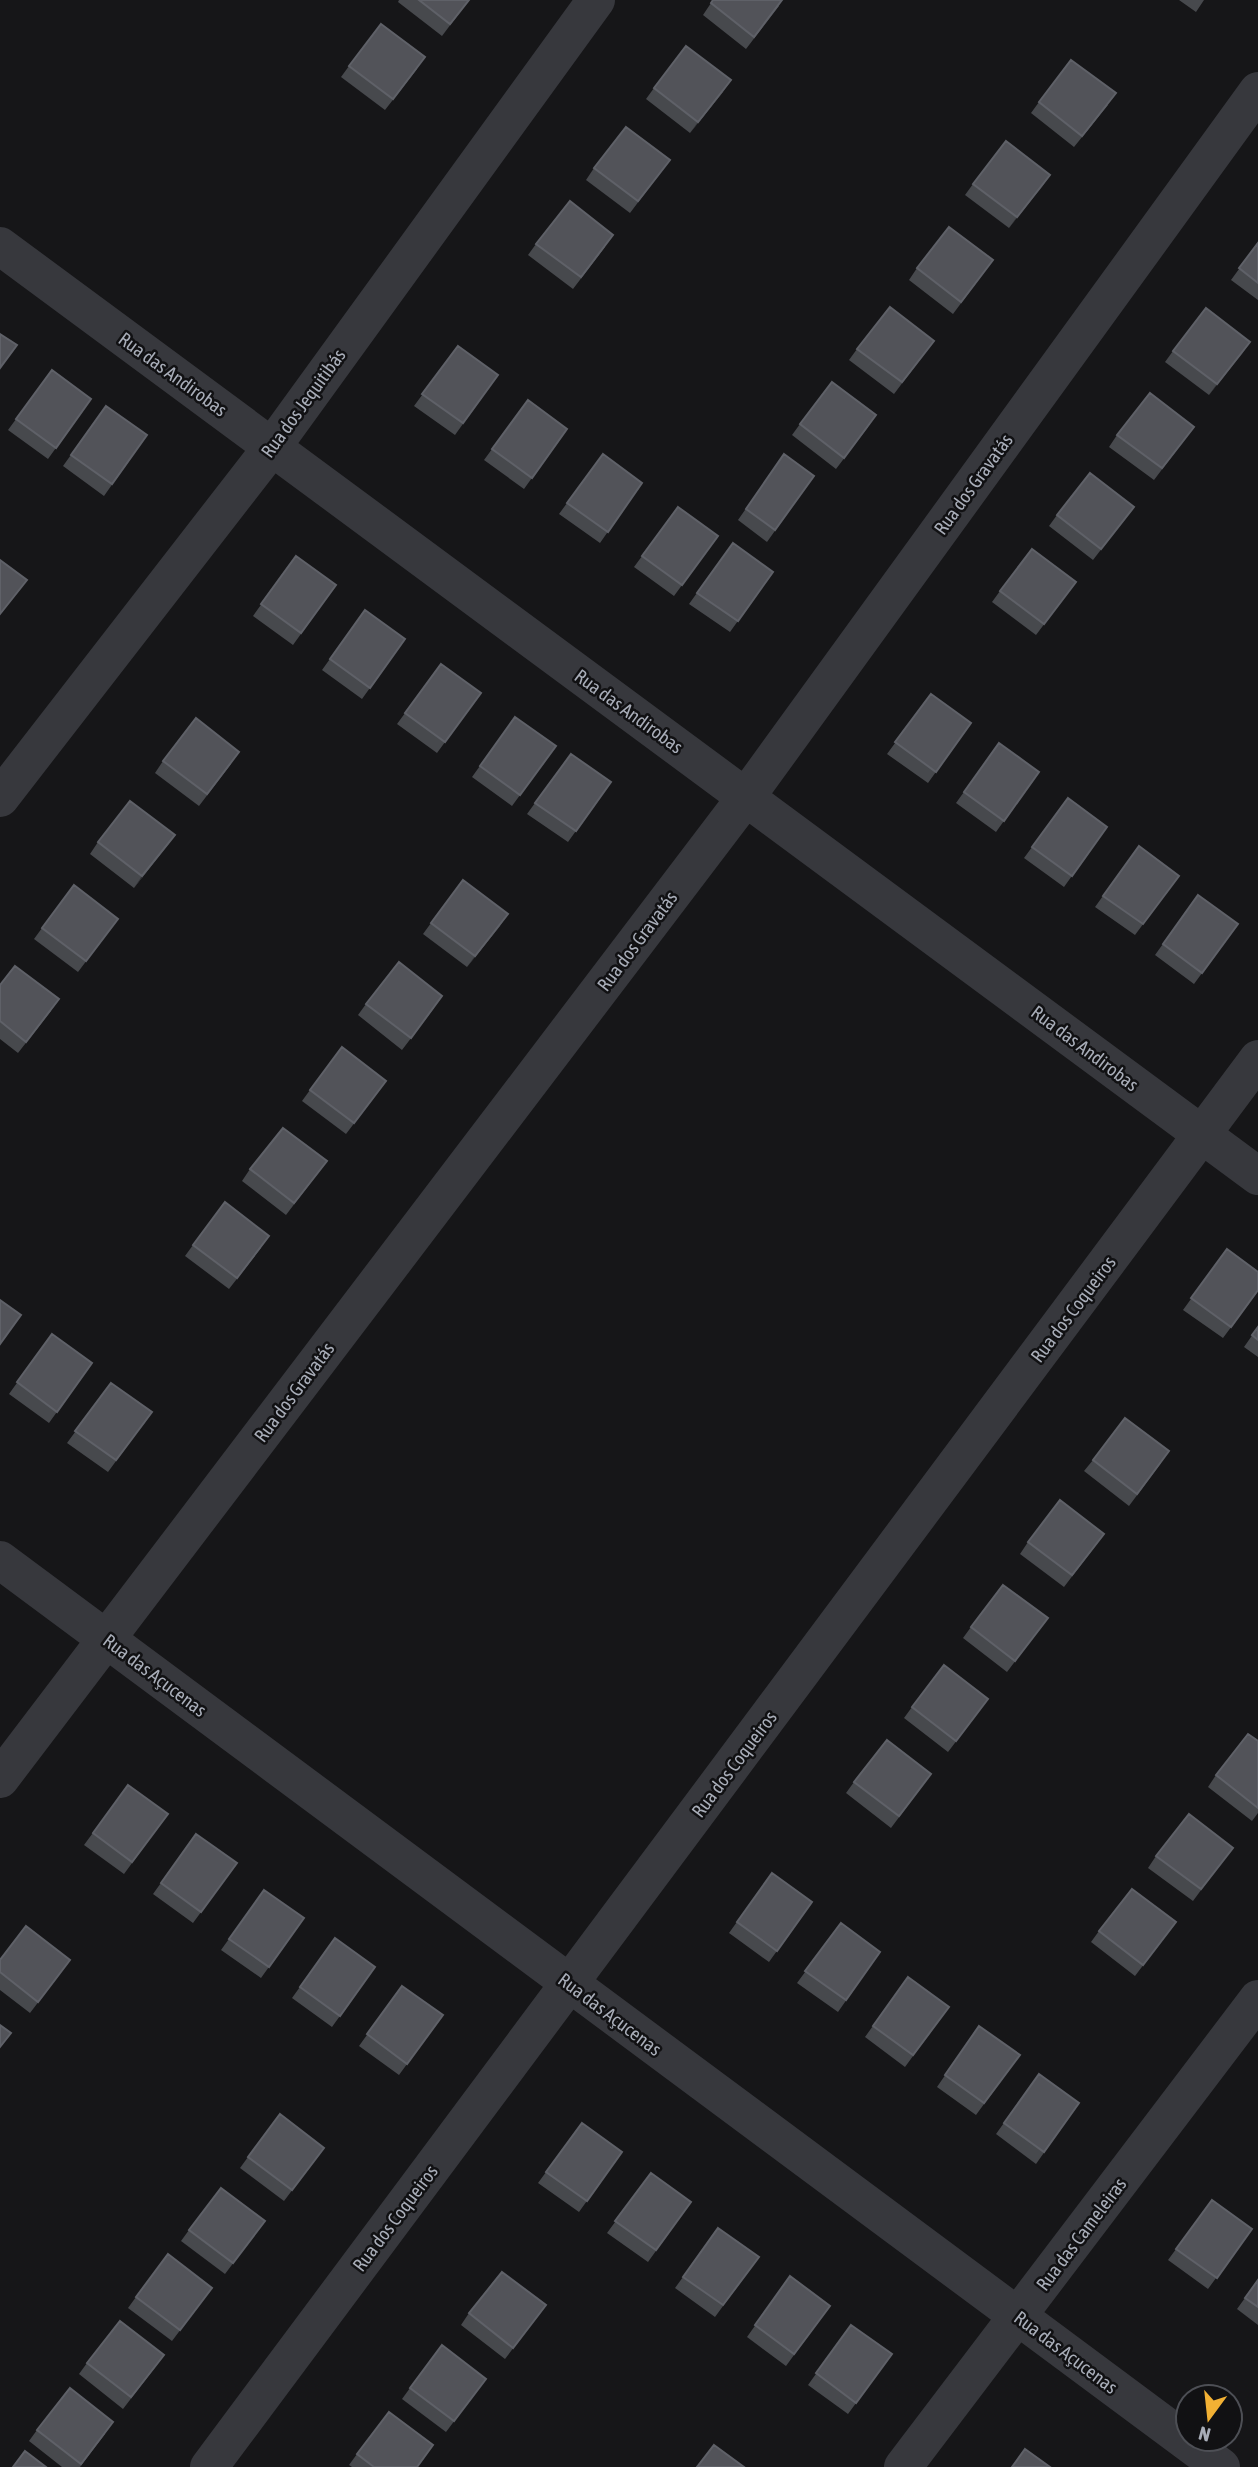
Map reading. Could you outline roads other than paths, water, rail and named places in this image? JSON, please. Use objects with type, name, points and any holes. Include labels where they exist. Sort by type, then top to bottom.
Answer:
[{"type":"street","name":"Rua dos Jequitibás","points":[[0,798],[272,447],[596,0]]},
{"type":"street","name":"Rua dos Gravatás","points":[[0,1779],[746,797],[1258,91]]},
{"type":"street","name":"Rua das Andirobas","points":[[0,246],[1258,1176]]},
{"type":"street","name":"Rua dos Coqueiros","points":[[208,2467],[1258,1059]]},
{"type":"street","name":"Rua das Açucenas","points":[[0,1560],[1221,2467]]},
{"type":"street","name":"Rua das Cameleiras","points":[[903,2467],[1258,1999]]}]
